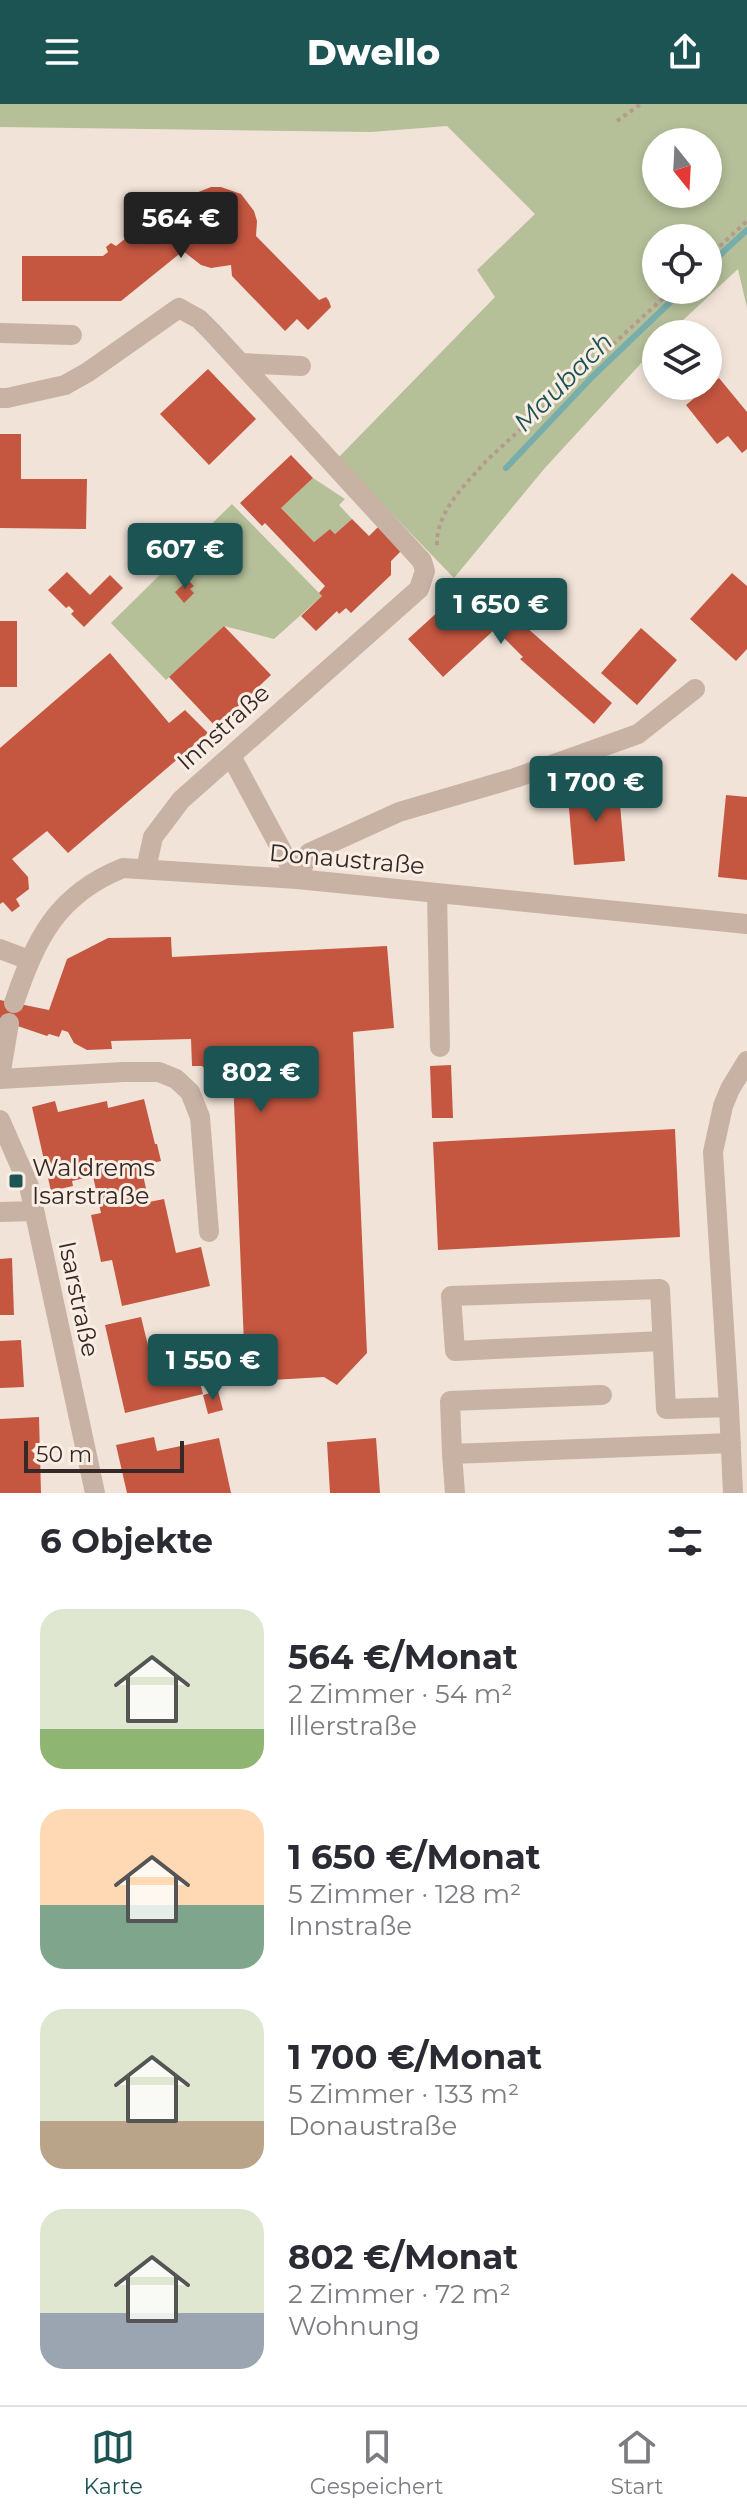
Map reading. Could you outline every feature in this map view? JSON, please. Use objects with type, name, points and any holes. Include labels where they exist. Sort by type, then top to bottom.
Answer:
[{"type":"street","name":"Innstraße","points":[[0,398],[65,385],[179,308],[199,319],[422,561],[425,571],[419,589],[181,800],[153,837],[146,869]]},
{"type":"street","points":[[0,333],[72,335]]},
{"type":"street","points":[[241,363],[301,366]]},
{"type":"street","points":[[297,879],[309,853],[399,812],[515,778],[638,734],[695,689]]},
{"type":"street","points":[[231,756],[297,879]]},
{"type":"street","name":"Donaustraße","points":[[0,1078],[12,1013],[29,960],[40,938],[79,891],[98,878],[123,868],[297,879],[747,924]]},
{"type":"street","points":[[437,893],[440,1047]]},
{"type":"street","points":[[0,949],[29,960]]},
{"type":"street","points":[[733,1493],[713,1152],[723,1106],[747,1061]]},
{"type":"street","points":[[0,1078],[159,1072],[176,1079],[190,1092],[200,1117],[209,1232]]},
{"type":"street","name":"Isarstraße","points":[[0,1120],[29,1186],[95,1493]]},
{"type":"street","points":[[0,1212],[34,1211]]},
{"type":"street","points":[[662,1341],[455,1351],[451,1296],[660,1289],[666,1409],[729,1407]]},
{"type":"street","points":[[455,1493],[450,1401],[602,1395]]},
{"type":"street","points":[[452,1454],[731,1443]]},
{"type":"path","points":[[617,121],[641,104]]},
{"type":"path","points":[[722,244],[747,221]]},
{"type":"path","points":[[437,544],[437,529],[458,492],[486,461],[657,304]]},
{"type":"green space","points":[[0,104],[747,104],[747,308],[738,269],[722,284],[722,224],[642,224],[642,304],[700,304],[683,320],[642,320],[642,362],[544,469],[454,578],[338,458],[495,297],[477,270],[535,214],[447,126],[371,132],[0,127]]},
{"type":"green space","points":[[313,478],[345,499],[339,505],[352,519],[335,534],[330,529],[314,542],[281,508]]},
{"type":"green space","points":[[232,504],[322,596],[274,639],[224,626],[166,680],[111,623]]},
{"type":"building","points":[[211,187],[241,194],[254,211],[256,236],[319,300],[326,297],[329,301],[331,307],[308,330],[297,319],[285,331],[232,276],[231,265],[211,268],[201,265],[183,251],[121,301],[22,301],[22,256],[103,256],[111,243],[116,246],[160,211],[179,211],[191,195]]},
{"type":"building","points":[[208,369],[256,419],[209,465],[160,414]]},
{"type":"building","points":[[722,382],[747,412],[747,449],[742,453],[728,436],[717,444],[686,405],[692,400],[722,400]]},
{"type":"building","points":[[0,434],[21,434],[21,479],[87,479],[86,529],[0,528]]},
{"type":"building","points":[[291,455],[313,478],[281,508],[314,542],[330,529],[335,534],[352,519],[369,536],[383,522],[405,547],[391,561],[391,575],[351,613],[346,608],[339,614],[337,611],[316,631],[301,616],[322,596],[319,593],[325,586],[265,523],[262,526],[240,503]]},
{"type":"building","points":[[67,572],[90,595],[110,575],[123,588],[84,627],[71,614],[74,611],[69,606],[66,608],[48,590]]},
{"type":"building","points":[[732,573],[747,586],[747,649],[736,661],[690,619]]},
{"type":"building","points":[[188,580],[194,586],[190,589],[194,593],[184,603],[175,592]]},
{"type":"building","points":[[473,580],[612,703],[594,724],[520,659],[523,657],[495,629],[443,677],[408,639]]},
{"type":"building","points":[[0,621],[17,621],[17,687],[0,687]]},
{"type":"building","points":[[224,626],[271,675],[216,727],[169,677]]},
{"type":"building","points":[[641,628],[677,660],[637,705],[601,673]]},
{"type":"building","points":[[110,653],[169,723],[185,710],[208,733],[68,853],[47,831],[12,859],[28,877],[29,889],[16,899],[20,906],[12,912],[3,902],[0,904],[0,748]]},
{"type":"building","points":[[618,782],[625,861],[574,865],[567,786]]},
{"type":"building","points":[[726,795],[747,797],[747,880],[718,877]]},
{"type":"building","points":[[171,937],[172,957],[387,946],[394,1028],[353,1032],[367,1353],[337,1385],[324,1377],[254,1381],[244,1344],[233,1078],[214,1076],[202,1066],[192,1066],[191,1039],[111,1041],[112,1049],[87,1050],[74,1043],[68,1032],[62,1030],[59,1037],[47,1036],[0,1020],[0,1000],[49,1010],[67,959],[108,938]]},
{"type":"building","points":[[451,1065],[453,1118],[432,1118],[430,1066]]},
{"type":"building","points":[[144,1099],[161,1161],[141,1166],[149,1202],[164,1199],[176,1253],[201,1247],[210,1286],[122,1306],[112,1260],[101,1262],[91,1215],[101,1213],[93,1176],[72,1181],[73,1186],[51,1191],[32,1107],[55,1101],[58,1112],[107,1101],[108,1108]]},
{"type":"building","points":[[675,1129],[680,1237],[438,1250],[433,1142]]},
{"type":"building","points":[[12,1258],[14,1315],[0,1315],[0,1259]]},
{"type":"building","points":[[141,1317],[157,1382],[197,1372],[203,1394],[125,1413],[105,1325]]},
{"type":"building","points":[[21,1340],[24,1387],[0,1388],[0,1341]]},
{"type":"building","points":[[218,1391],[223,1410],[208,1414],[203,1395]]},
{"type":"building","points":[[39,1417],[41,1493],[0,1493],[0,1419]]},
{"type":"building","points":[[154,1437],[157,1451],[219,1438],[231,1493],[127,1493],[116,1445]]},
{"type":"building","points":[[376,1438],[380,1493],[330,1493],[327,1442]]},
{"type":"waterway","name":"Maubach","points":[[722,253],[747,230]]},
{"type":"waterway","name":"Maubach","points":[[506,468],[593,376],[668,304]]},
{"type":"place","name":"Waldrems Isarstraße","points":[[16,1181]]}]
